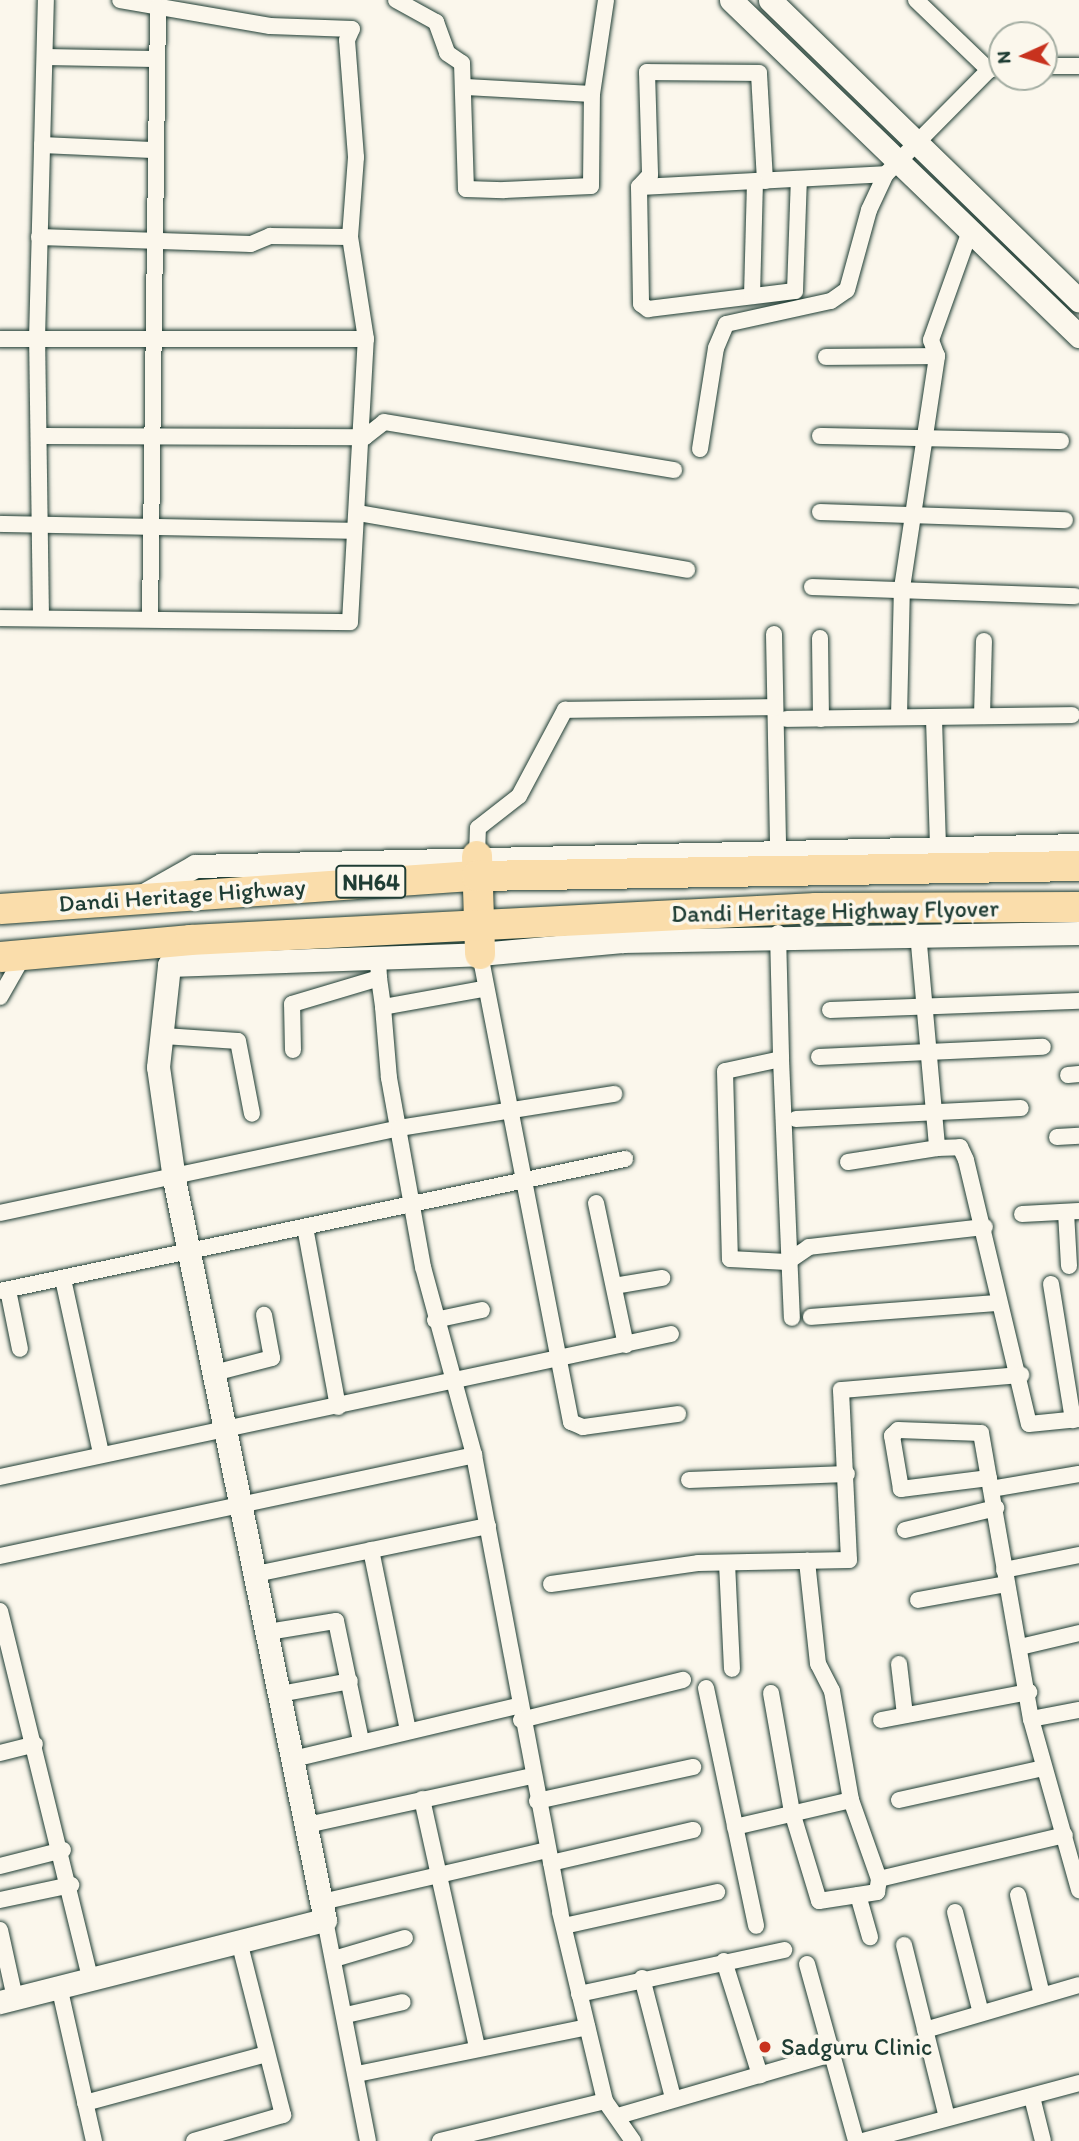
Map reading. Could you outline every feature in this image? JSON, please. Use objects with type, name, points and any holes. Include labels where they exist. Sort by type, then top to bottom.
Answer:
[{"type":"highway","points":[[581,853],[617,873]]},
{"type":"highway","name":"Dandi Heritage Highway","points":[[0,909],[477,865],[617,873]]},
{"type":"highway","points":[[477,865],[480,954]]},
{"type":"highway","name":"Dandi Heritage Highway Flyover","points":[[617,873],[1079,866]]},
{"type":"highway","name":"Dandi Heritage Highway Flyover","points":[[591,920],[663,915],[1079,907]]},
{"type":"highway","name":"Dandi Heritage Highway","points":[[22,955],[480,924],[591,920]]},
{"type":"street","points":[[41,618],[42,436],[37,339],[46,0]]},
{"type":"street","points":[[0,618],[350,622],[354,531],[365,437],[366,340],[350,237],[356,157],[347,40],[352,29],[270,26],[120,0]]},
{"type":"street","points":[[396,0],[436,22],[447,53],[462,63],[466,87],[467,189],[591,186],[592,94],[606,0]]},
{"type":"street","points":[[731,0],[893,168],[970,231],[1079,336]]},
{"type":"street","points":[[770,0],[1079,300]]},
{"type":"street","points":[[916,0],[988,62]]},
{"type":"street","points":[[150,619],[152,150],[158,7]]},
{"type":"street","points":[[45,57],[154,59]]},
{"type":"street","points":[[1058,66],[1079,66]]},
{"type":"street","points":[[752,296],[760,181],[759,73],[647,72],[650,175],[639,187],[642,304],[648,309],[752,296],[798,288],[799,179]]},
{"type":"street","points":[[700,449],[716,348],[726,324],[831,301],[847,290],[869,210],[893,168],[988,75]]},
{"type":"street","points":[[466,87],[592,94]]},
{"type":"street","points":[[42,145],[152,150]]},
{"type":"street","points":[[639,187],[799,179],[893,168]]},
{"type":"street","points":[[899,717],[902,588],[937,356],[931,340],[970,231]]},
{"type":"street","points":[[39,237],[251,244],[270,236],[350,237]]},
{"type":"street","points":[[0,339],[366,340]]},
{"type":"street","points":[[826,357],[937,356]]},
{"type":"street","points":[[42,436],[152,439],[365,437],[384,422],[674,470]]},
{"type":"street","points":[[820,436],[1061,441]]},
{"type":"street","points":[[820,512],[1065,520]]},
{"type":"street","points":[[358,513],[687,570]]},
{"type":"street","points":[[0,524],[151,531],[354,531]]},
{"type":"street","points":[[812,587],[1074,596]]},
{"type":"street","points":[[774,634],[778,851]]},
{"type":"street","points":[[820,638],[821,719]]},
{"type":"street","points":[[982,716],[984,641]]},
{"type":"street","points":[[775,707],[565,710],[519,796],[478,828],[477,865],[581,853],[1079,845]]},
{"type":"street","points":[[787,719],[1072,715]]},
{"type":"street","points":[[934,719],[938,846]]},
{"type":"street","points":[[591,920],[622,941]]},
{"type":"street","points":[[778,933],[792,1318]]},
{"type":"street","points":[[368,2141],[346,2015],[174,1179],[158,1067],[169,974],[174,962],[378,969],[480,954],[622,941],[778,933],[1079,933]]},
{"type":"street","points":[[918,933],[925,1008],[933,1050],[937,1148]]},
{"type":"street","points":[[480,954],[483,989],[557,1357],[577,1426],[677,1414]]},
{"type":"street","points":[[0,997],[22,955]]},
{"type":"street","points":[[378,969],[411,1207],[435,1320],[471,1449],[488,1526],[531,1776],[605,2101],[618,2116],[632,2141]]},
{"type":"street","points":[[293,1050],[292,1004],[378,969]]},
{"type":"street","points":[[383,1007],[483,989]]},
{"type":"street","points":[[830,1010],[1079,1001]]},
{"type":"street","points":[[164,1032],[238,1041],[252,1114]]},
{"type":"street","points":[[819,1057],[1043,1047]]},
{"type":"street","points":[[781,1059],[730,1065],[725,1071],[727,1250],[737,1262],[788,1262],[809,1247],[985,1227]]},
{"type":"street","points":[[0,1213],[174,1179],[399,1128],[614,1094]]},
{"type":"street","points":[[796,1119],[1021,1108]]},
{"type":"street","points":[[1057,1137],[1079,1136]]},
{"type":"street","points":[[848,1162],[937,1148],[963,1150],[985,1227],[998,1303],[1021,1375],[1031,1426],[1076,1419],[1051,1284]]},
{"type":"street","points":[[20,1349],[4,1290],[524,1184],[625,1160]]},
{"type":"street","points":[[596,1203],[626,1345]]},
{"type":"street","points":[[1022,1214],[1072,1212],[1069,1266]]},
{"type":"street","points":[[305,1227],[338,1406]]},
{"type":"street","points":[[614,1286],[662,1278]]},
{"type":"street","points":[[63,1279],[101,1453]]},
{"type":"street","points":[[811,1317],[998,1303]]},
{"type":"street","points":[[435,1320],[482,1310]]},
{"type":"street","points":[[214,1373],[272,1358],[264,1315]]},
{"type":"street","points":[[0,1476],[671,1334]]},
{"type":"street","points":[[551,1584],[727,1563],[852,1558],[841,1390],[1021,1375]]},
{"type":"street","points":[[1079,1474],[990,1483],[901,1489],[892,1436],[898,1430],[976,1428],[990,1483],[996,1508],[1005,1577],[1029,1692],[1031,1719],[1042,1768],[1065,1835],[1079,1890]]},
{"type":"street","points":[[0,1556],[471,1449],[485,1438]]},
{"type":"street","points":[[689,1479],[847,1474]]},
{"type":"street","points":[[905,1530],[996,1508]]},
{"type":"street","points":[[256,1574],[488,1526]]},
{"type":"street","points":[[371,1550],[408,1730]]},
{"type":"street","points":[[918,1600],[1079,1555]]},
{"type":"street","points":[[771,1693],[792,1812],[819,1901],[880,1890],[879,1879],[851,1800],[832,1691],[818,1664],[807,1561]]},
{"type":"street","points":[[727,1563],[732,1669]]},
{"type":"street","points":[[0,1611],[2,1637],[35,1744],[63,1850],[90,1977]]},
{"type":"street","points":[[268,1632],[336,1621],[361,1741]]},
{"type":"street","points":[[1020,1647],[1079,1633]]},
{"type":"street","points":[[898,1664],[905,1714]]},
{"type":"street","points":[[293,1759],[408,1730],[519,1713],[683,1680]]},
{"type":"street","points":[[280,1694],[349,1681]]},
{"type":"street","points":[[706,1688],[756,1926]]},
{"type":"street","points":[[881,1720],[1029,1692]]},
{"type":"street","points":[[1031,1719],[1079,1710]]},
{"type":"street","points":[[0,1752],[35,1744]]},
{"type":"street","points":[[537,1801],[693,1767]]},
{"type":"street","points":[[900,1800],[1042,1768]]},
{"type":"street","points":[[307,1825],[531,1776]]},
{"type":"street","points":[[422,1799],[477,2047]]},
{"type":"street","points":[[735,1827],[851,1800]]},
{"type":"street","points":[[0,1931],[7,2000],[239,1941],[437,1873],[549,1857],[693,1830]]},
{"type":"street","points":[[879,1879],[1065,1835]]},
{"type":"street","points":[[0,1866],[63,1850]]},
{"type":"street","points":[[0,1900],[71,1885]]},
{"type":"street","points":[[564,1926],[717,1892]]},
{"type":"street","points":[[858,1895],[870,1937]]},
{"type":"street","points":[[1018,1895],[1042,1995]]},
{"type":"street","points":[[955,1912],[981,2013]]},
{"type":"street","points":[[334,1958],[405,1938]]},
{"type":"street","points":[[194,2141],[282,2119],[239,1941]]},
{"type":"street","points":[[904,1945],[947,2117]]},
{"type":"street","points":[[579,1994],[642,1978],[784,1950]]},
{"type":"street","points":[[724,1961],[760,2075]]},
{"type":"street","points":[[807,1964],[856,2141]]},
{"type":"street","points":[[642,1978],[674,2098]]},
{"type":"street","points":[[925,2029],[1079,1985]]},
{"type":"street","points":[[59,1986],[94,2141]]},
{"type":"street","points":[[346,2015],[403,2002]]},
{"type":"street","points":[[357,2074],[477,2047],[587,2027]]},
{"type":"street","points":[[85,2103],[267,2054]]},
{"type":"street","points":[[618,2116],[832,2054]]},
{"type":"street","points":[[863,2141],[890,2138],[947,2117],[1079,2083]]},
{"type":"street","points":[[1032,2097],[1043,2141]]},
{"type":"street","points":[[440,2141],[605,2101]]},
{"type":"place","name":"Sadguru Clinic","points":[[765,2047]]}]
